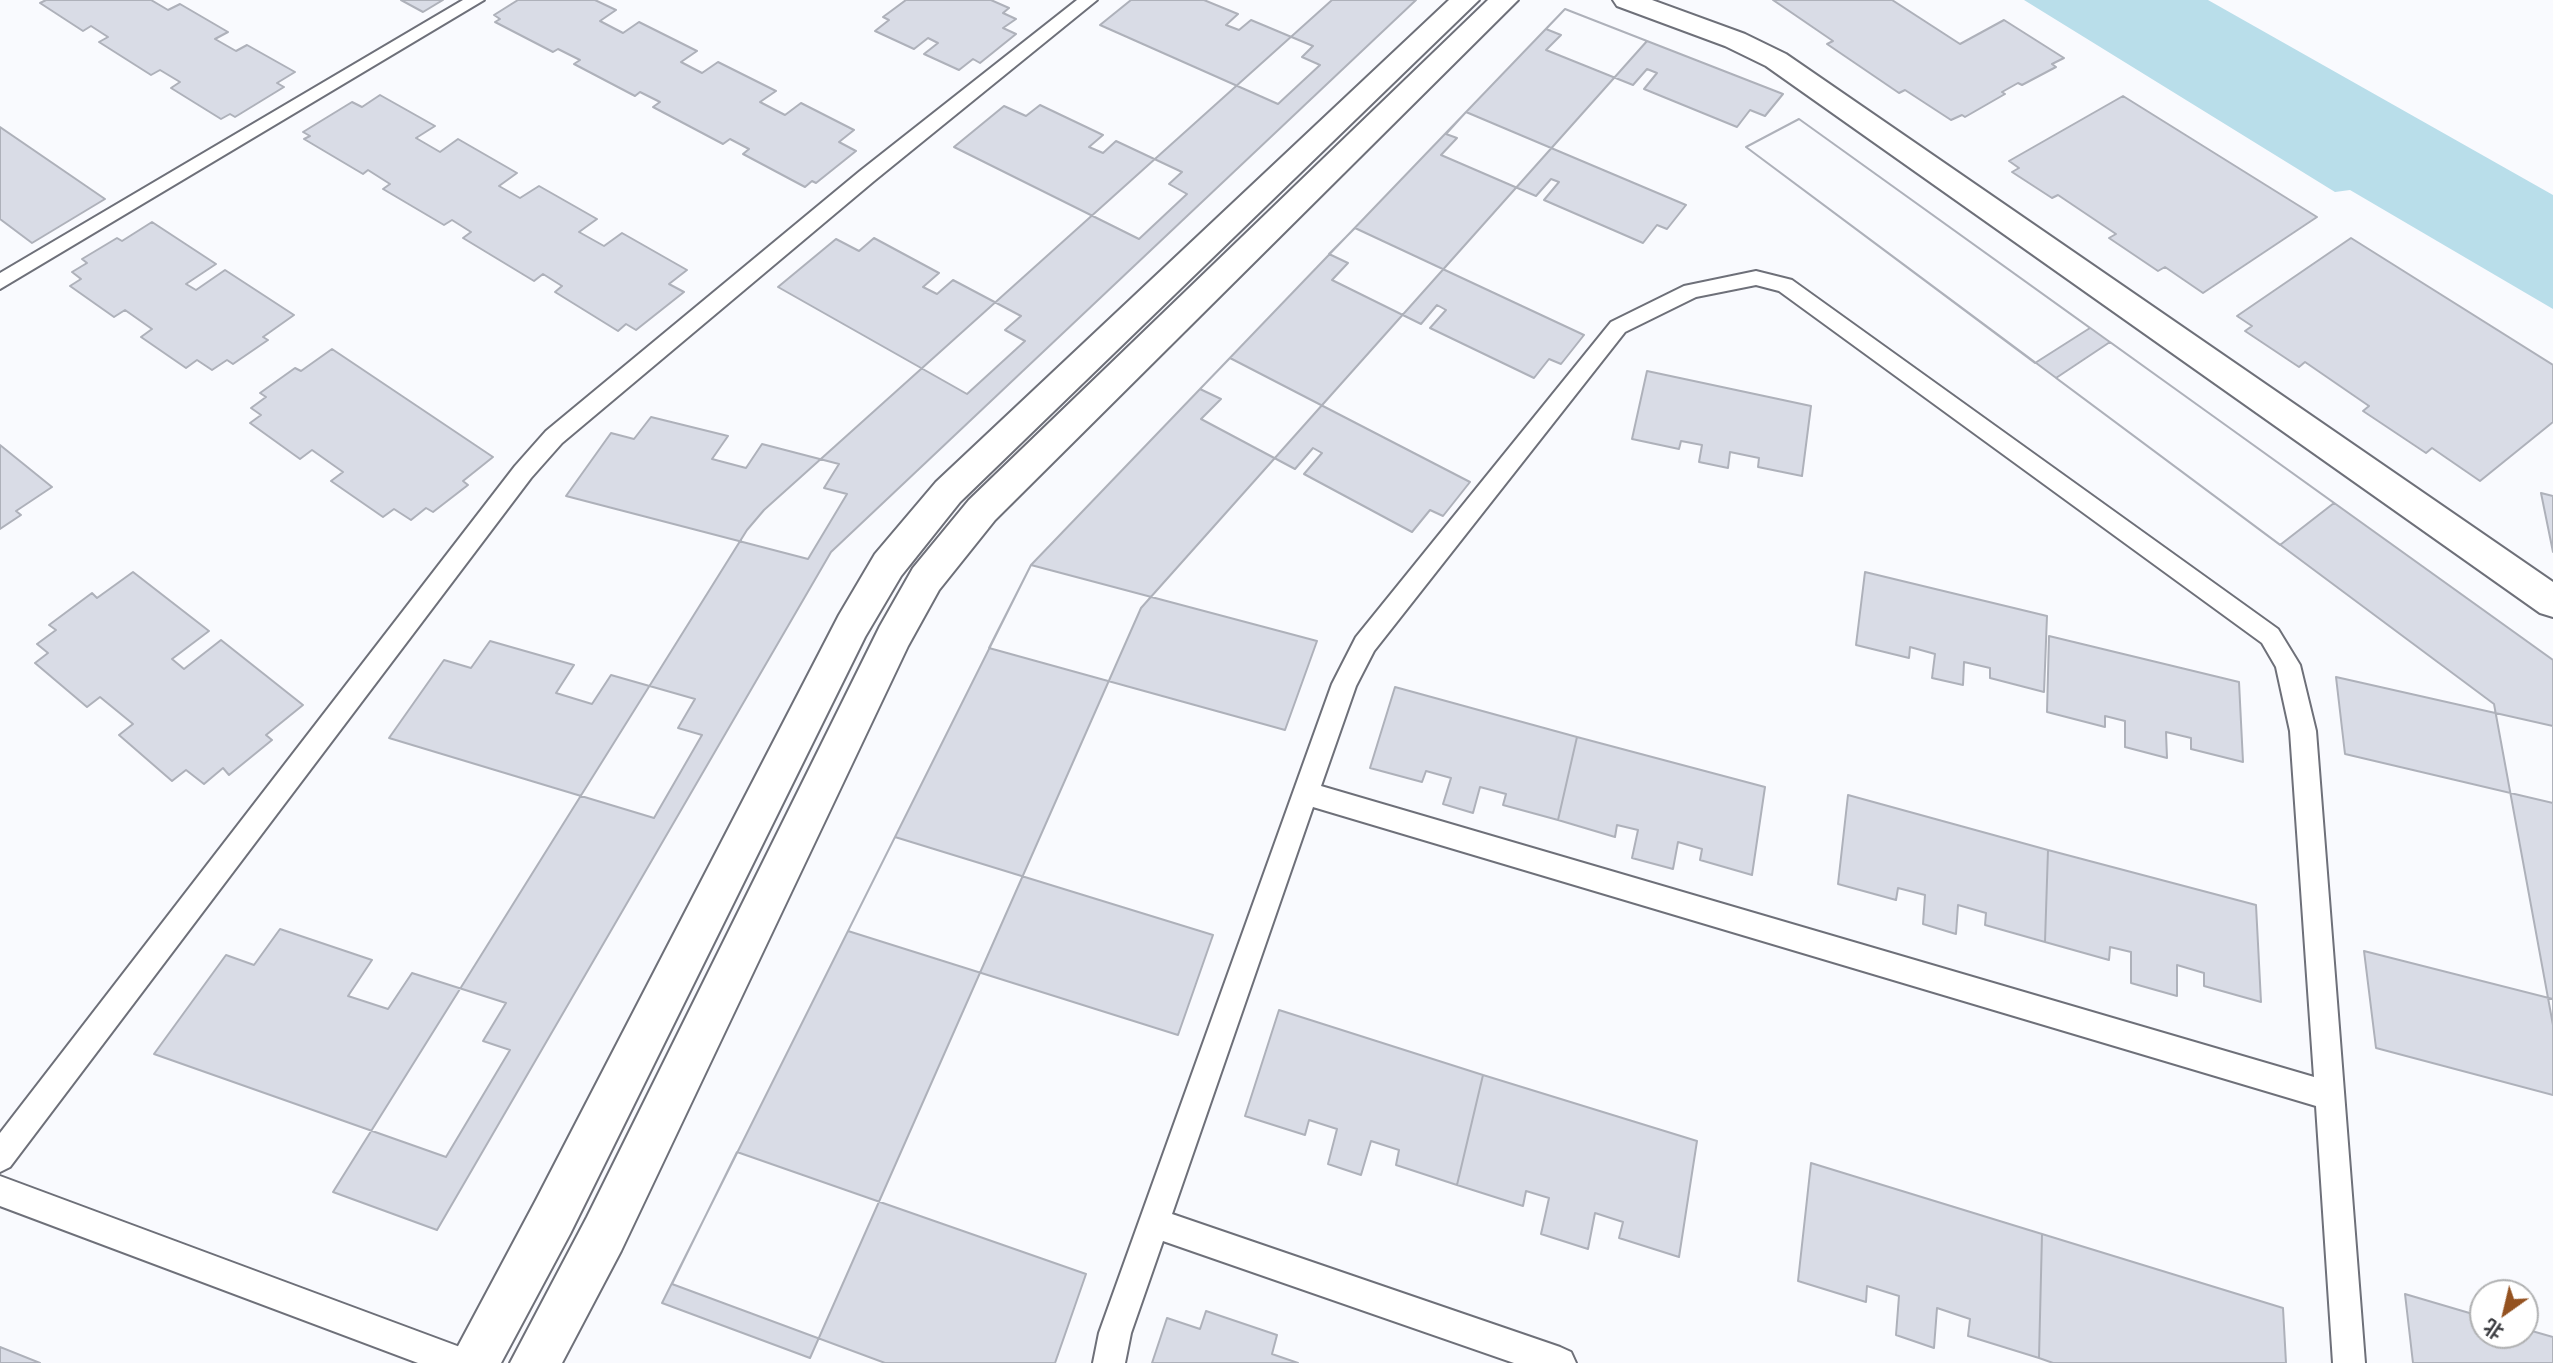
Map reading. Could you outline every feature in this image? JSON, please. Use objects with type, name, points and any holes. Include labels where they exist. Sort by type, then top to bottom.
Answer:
[{"type":"street","points":[[474,1363],[553,1217],[852,626],[888,565],[948,492],[1465,0]]},
{"type":"street","points":[[535,1363],[604,1234],[893,637],[926,579],[982,510],[1504,0]]},
{"type":"street","points":[[1627,0],[1735,40],[1776,60],[2553,602]]},
{"type":"lane","points":[[0,282],[475,0]]},
{"type":"lane","points":[[0,1157],[523,472],[554,437],[857,185],[1088,0]]},
{"type":"lane","points":[[1109,1363],[1115,1333],[1343,684],[1365,644],[1618,327],[1691,291],[1756,278],[1785,285],[2270,636],[2288,665],[2303,731],[2349,1363]]},
{"type":"lane","points":[[1306,793],[2330,1096]]},
{"type":"lane","points":[[0,1191],[460,1363]]},
{"type":"lane","points":[[1154,1223],[1560,1363]]},
{"type":"water","points":[[2024,0],[2208,0],[2553,195],[2553,309],[2350,190],[2335,192]]},
{"type":"building","points":[[46,0],[151,0],[168,10],[180,4],[228,32],[215,39],[236,51],[247,45],[295,72],[277,83],[284,87],[235,117],[230,114],[221,119],[171,88],[180,82],[160,70],[151,75],[99,42],[108,37],[91,26],[83,31],[40,3]]},
{"type":"building","points":[[401,0],[443,0],[423,12]]},
{"type":"building","points":[[518,0],[595,0],[616,10],[600,21],[623,33],[639,22],[697,51],[681,62],[702,73],[718,62],[776,91],[760,102],[785,115],[801,103],[854,130],[839,142],[856,151],[816,183],[812,181],[805,187],[743,154],[749,149],[730,139],[723,144],[653,107],[660,102],[640,92],[635,96],[574,64],[580,60],[558,49],[553,52],[495,22],[500,19],[494,15]]},
{"type":"building","points":[[906,0],[991,0],[1009,8],[1003,13],[1016,19],[1003,28],[1016,34],[980,63],[973,59],[959,70],[924,54],[938,43],[928,38],[914,49],[875,31],[889,20],[883,17]]},
{"type":"building","points":[[1131,0],[1204,0],[1238,14],[1226,25],[1239,30],[1251,20],[1313,46],[1302,57],[1320,65],[1278,104],[1100,25]]},
{"type":"building","points":[[1332,0],[1416,0],[831,552],[437,1230],[333,1192],[747,530],[764,510]]},
{"type":"building","points":[[1773,0],[1892,0],[1960,44],[2004,20],[2064,58],[2052,64],[2056,67],[2022,85],[2018,83],[2002,92],[2005,94],[1965,117],[1962,115],[1951,120],[1905,90],[1899,93],[1827,44],[1833,41]]},
{"type":"building","points":[[1565,9],[1647,41],[1141,608],[810,1358],[662,1303],[1031,565]]},
{"type":"building","points":[[1565,9],[1783,94],[1765,116],[1750,110],[1737,127],[1644,89],[1657,73],[1647,69],[1633,85],[1546,50],[1561,35],[1546,29]]},
{"type":"building","points":[[380,95],[435,126],[416,138],[440,152],[458,139],[517,173],[499,186],[520,198],[539,186],[597,219],[579,232],[604,246],[622,233],[687,270],[669,284],[684,292],[636,330],[626,324],[618,331],[555,292],[562,286],[543,274],[534,281],[463,238],[471,232],[452,220],[444,225],[383,189],[390,184],[368,170],[363,174],[304,139],[310,136],[303,132],[352,102],[362,107]]},
{"type":"building","points":[[2123,96],[2317,217],[2203,293],[2165,267],[2158,271],[2109,238],[2116,234],[2058,195],[2052,198],[2012,172],[2019,168],[2009,161]]},
{"type":"building","points":[[1040,105],[1103,135],[1089,147],[1103,153],[1116,141],[1182,172],[1169,184],[1187,194],[1139,239],[954,147],[1004,106],[1026,116]]},
{"type":"building","points":[[1466,112],[1686,205],[1667,229],[1657,225],[1643,243],[1544,200],[1559,182],[1551,179],[1536,196],[1441,155],[1457,138],[1446,134]]},
{"type":"building","points":[[1799,119],[2090,328],[2035,363],[1746,147]]},
{"type":"building","points":[[1799,119],[2553,660],[2553,1025],[2494,704],[1746,147]]},
{"type":"building","points":[[0,127],[105,199],[32,243],[0,219]]},
{"type":"building","points":[[152,222],[216,264],[186,284],[196,290],[225,270],[294,315],[263,337],[268,340],[233,364],[227,360],[212,370],[197,360],[186,368],[141,337],[152,329],[125,310],[114,317],[70,286],[81,279],[72,272],[87,263],[82,259],[117,238],[122,241]]},
{"type":"building","points":[[1355,228],[1584,335],[1561,364],[1549,359],[1534,378],[1430,328],[1446,310],[1437,305],[1421,324],[1332,280],[1348,263],[1329,254]]},
{"type":"building","points":[[874,238],[939,273],[923,287],[937,294],[953,280],[1021,316],[1005,330],[1025,341],[967,394],[778,287],[836,239],[859,251]]},
{"type":"building","points":[[2351,238],[2553,365],[2553,422],[2480,481],[2432,448],[2426,453],[2363,411],[2369,406],[2305,362],[2299,367],[2245,331],[2252,326],[2237,316]]},
{"type":"building","points":[[2110,342],[2334,503],[2280,545],[2056,378]]},
{"type":"building","points":[[332,349],[493,457],[463,481],[468,485],[433,512],[426,508],[411,520],[394,509],[383,517],[331,481],[343,472],[312,450],[300,459],[250,423],[261,415],[251,408],[266,397],[260,393],[295,368],[301,371]]},
{"type":"building","points":[[1230,358],[1470,482],[1443,516],[1430,510],[1412,532],[1304,474],[1322,453],[1313,448],[1295,469],[1201,419],[1221,399],[1200,389]]},
{"type":"building","points":[[1647,371],[1811,406],[1802,476],[1758,467],[1759,458],[1730,452],[1728,468],[1699,462],[1702,445],[1681,441],[1679,449],[1632,439]]},
{"type":"building","points":[[651,417],[728,436],[712,459],[746,468],[762,444],[839,464],[824,488],[847,494],[808,559],[566,496],[611,433],[634,439]]},
{"type":"building","points":[[0,445],[52,487],[16,511],[21,515],[0,529]]},
{"type":"building","points":[[2541,493],[2553,496],[2553,552]]},
{"type":"building","points":[[1031,565],[1317,641],[1285,730],[989,648]]},
{"type":"building","points":[[133,572],[209,631],[172,659],[184,669],[221,640],[303,705],[266,735],[272,740],[229,775],[223,768],[204,784],[186,770],[172,781],[119,735],[133,724],[100,697],[87,707],[35,663],[48,653],[37,644],[56,630],[49,625],[92,593],[97,598]]},
{"type":"building","points":[[1865,572],[2047,616],[2044,692],[1990,678],[1990,668],[1964,662],[1963,685],[1932,678],[1935,654],[1910,647],[1909,658],[1856,645]]},
{"type":"building","points":[[2049,636],[2239,682],[2243,762],[2191,749],[2191,738],[2166,732],[2167,758],[2125,747],[2125,721],[2105,716],[2105,727],[2047,712]]},
{"type":"building","points":[[490,641],[574,665],[556,693],[592,704],[611,675],[695,699],[678,728],[702,735],[654,818],[389,738],[444,660],[471,668]]},
{"type":"building","points":[[2336,677],[2553,726],[2553,803],[2345,754]]},
{"type":"building","points":[[1395,687],[1577,737],[1558,820],[1503,805],[1506,794],[1480,787],[1473,813],[1443,804],[1451,778],[1426,771],[1422,782],[1370,768]]},
{"type":"building","points":[[1577,737],[1765,787],[1752,875],[1700,860],[1702,849],[1678,842],[1673,869],[1632,858],[1638,830],[1617,825],[1615,837],[1558,820]]},
{"type":"building","points":[[1848,795],[2048,850],[2045,942],[1985,925],[1986,913],[1958,905],[1956,934],[1923,924],[1925,895],[1898,888],[1896,900],[1838,884]]},
{"type":"building","points":[[895,837],[1213,935],[1178,1035],[848,931]]},
{"type":"building","points":[[2048,850],[2256,905],[2261,1002],[2204,986],[2204,973],[2177,965],[2177,996],[2131,983],[2131,952],[2110,947],[2109,960],[2045,942]]},
{"type":"building","points":[[280,929],[372,960],[348,996],[388,1009],[412,973],[506,1003],[483,1041],[510,1050],[446,1157],[154,1054],[226,955],[254,965]]},
{"type":"building","points":[[2364,951],[2553,999],[2553,1095],[2376,1048]]},
{"type":"building","points":[[1279,1010],[1483,1075],[1457,1185],[1396,1165],[1399,1150],[1371,1141],[1361,1175],[1328,1164],[1337,1129],[1309,1120],[1305,1135],[1245,1116]]},
{"type":"building","points":[[1483,1075],[1697,1141],[1679,1257],[1619,1238],[1623,1222],[1595,1213],[1588,1249],[1541,1234],[1549,1198],[1526,1191],[1523,1206],[1457,1185]]},
{"type":"building","points":[[737,1152],[1086,1274],[1055,1363],[885,1363],[672,1284]]},
{"type":"building","points":[[1811,1163],[2042,1234],[2039,1358],[1968,1336],[1970,1319],[1937,1308],[1934,1348],[1896,1335],[1899,1296],[1867,1286],[1866,1302],[1798,1281]]},
{"type":"building","points":[[2042,1234],[2283,1308],[2286,1363],[2053,1363],[2039,1358]]},
{"type":"building","points":[[2405,1294],[2469,1313],[2469,1349],[2539,1349],[2539,1333],[2553,1337],[2553,1363],[2413,1363]]},
{"type":"building","points":[[1206,1311],[1277,1335],[1272,1354],[1298,1363],[1152,1363],[1167,1318],[1200,1329]]},
{"type":"building","points":[[0,1347],[40,1363],[0,1363]]}]
